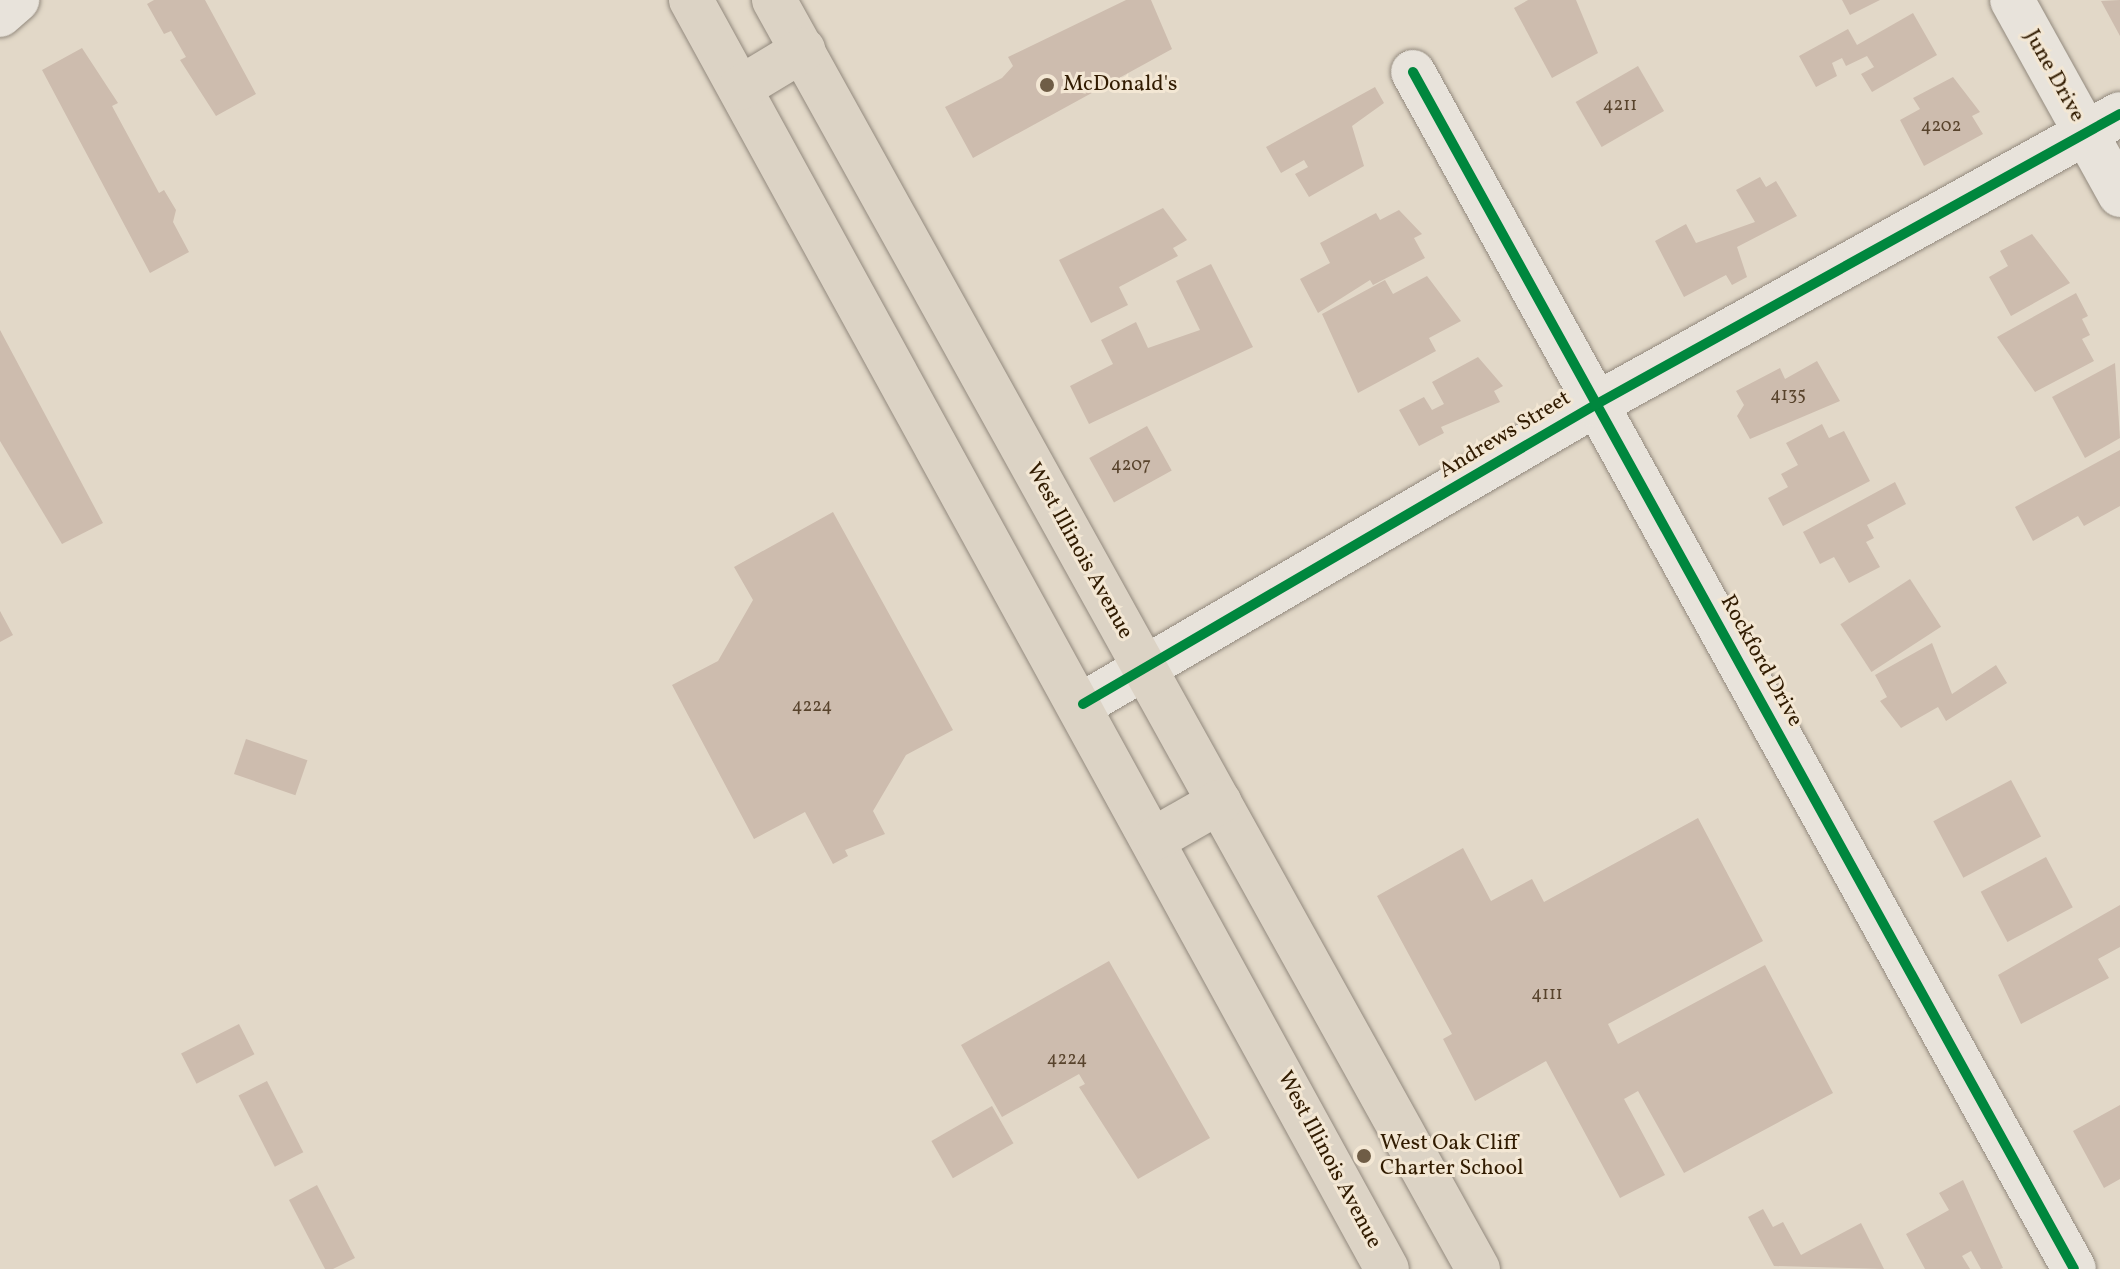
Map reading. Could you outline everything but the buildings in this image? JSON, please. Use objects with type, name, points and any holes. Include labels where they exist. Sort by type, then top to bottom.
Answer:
[{"type":"main road","name":"West Illinois Avenue","points":[[691,0],[1083,704],[1387,1269]]},
{"type":"main road","name":"West Illinois Avenue","points":[[774,0],[1478,1269]]},
{"type":"main road","points":[[740,88],[803,50]]},
{"type":"main road","points":[[1156,838],[1219,802]]},
{"type":"street","points":[[0,15],[17,0]]},
{"type":"street","name":"June Drive","points":[[2012,0],[2103,123],[2120,195]]},
{"type":"street","name":"Rockford Drive","points":[[1413,72],[2074,1269]]},
{"type":"street","name":"Andrews Street","points":[[1083,704],[1595,405],[2103,123]]},
{"type":"cycle path","points":[[1413,72],[2074,1269]]},
{"type":"cycle path","points":[[1083,704],[1595,405],[2120,114]]},
{"type":"place","name":"McDonald's","points":[[1047,85]]},
{"type":"place","name":"West Oak Cliff Charter School","points":[[1364,1156]]}]
